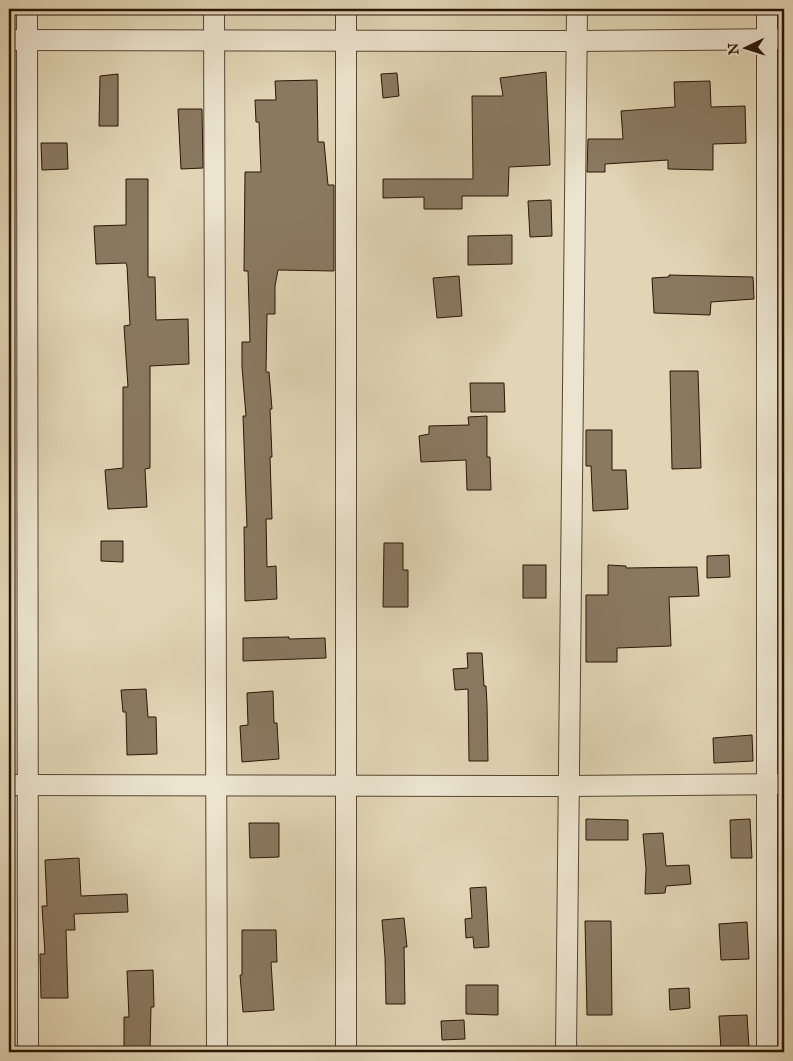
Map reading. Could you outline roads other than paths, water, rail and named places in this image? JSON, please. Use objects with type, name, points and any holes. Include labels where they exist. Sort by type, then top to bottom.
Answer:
[{"type":"street","points":[[27,9],[18,40],[18,785],[28,1052]]},
{"type":"street","points":[[214,9],[217,1052]]},
{"type":"street","points":[[346,9],[344,784],[346,1052]]},
{"type":"street","points":[[566,1052],[567,786],[577,9]]},
{"type":"street","points":[[767,9],[776,39],[776,784],[768,1052]]},
{"type":"street","points":[[18,40],[577,41],[776,39]]},
{"type":"street","points":[[18,785],[344,784],[567,786],[776,784]]}]
